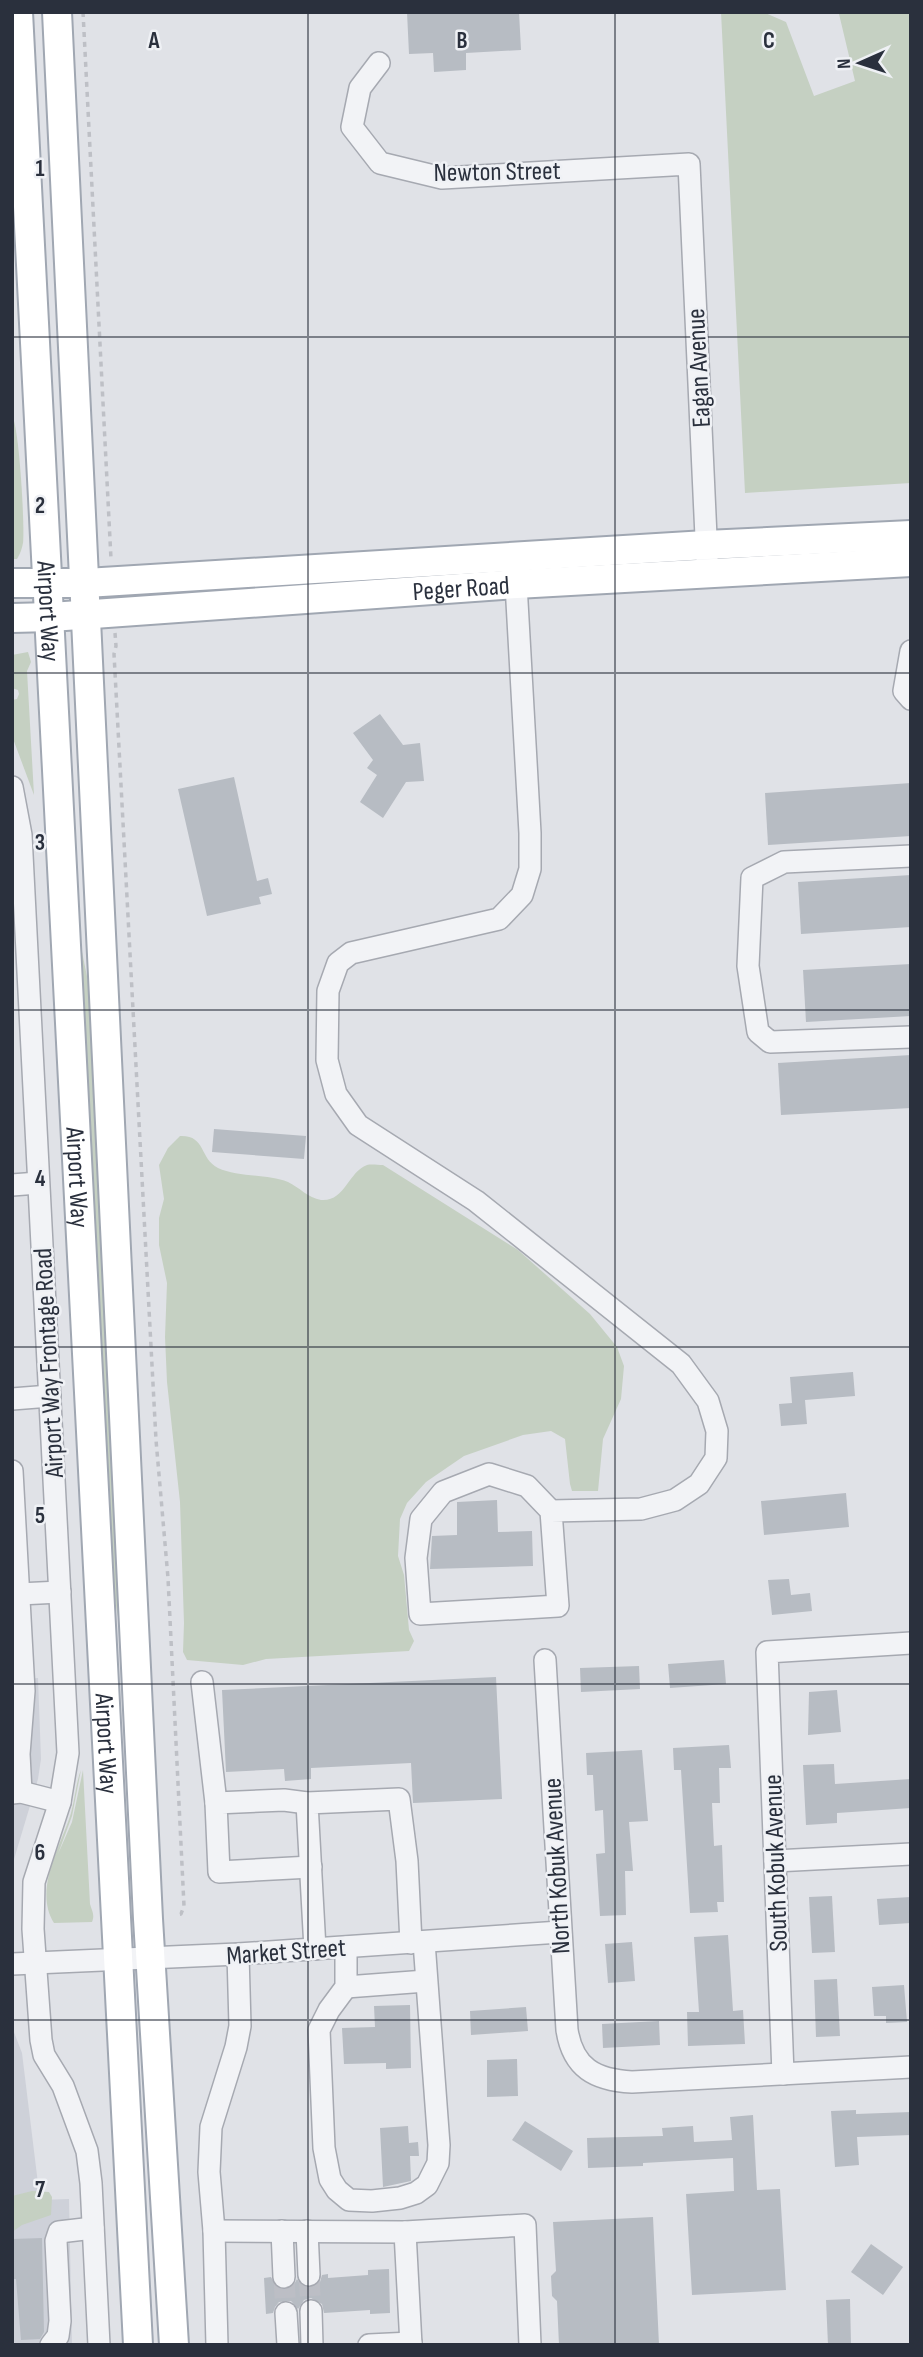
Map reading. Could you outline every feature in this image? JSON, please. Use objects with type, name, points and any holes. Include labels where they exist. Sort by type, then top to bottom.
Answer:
[{"type":"main road","name":"Airport Way","points":[[18,12],[138,2345]]},
{"type":"main road","name":"Airport Way","points":[[57,12],[100,614],[150,1959],[174,2345]]},
{"type":"main road","name":"Peger Road","points":[[12,583],[98,582],[911,535]]},
{"type":"main road","name":"Peger Road","points":[[12,618],[516,584],[911,562]]},
{"type":"street","name":"Newton Street","points":[[379,62],[360,88],[352,127],[380,163],[442,178],[689,164]]},
{"type":"street","name":"Eagan Avenue","points":[[689,164],[708,573]]},
{"type":"street","points":[[516,584],[530,833],[530,869],[522,895],[499,919],[351,953],[338,963],[328,991],[327,1060],[336,1094],[358,1125],[476,1201],[681,1364],[708,1401],[717,1431],[716,1458],[699,1484],[676,1500],[641,1509],[551,1511],[527,1486],[489,1474],[443,1492],[421,1519],[416,1558],[420,1614],[558,1606],[551,1511]]},
{"type":"street","points":[[911,652],[904,691],[911,699]]},
{"type":"street","name":"Airport Way Frontage Road","points":[[12,787],[21,835],[68,1753],[60,1802],[34,1882],[35,1963],[44,2055],[63,2086],[83,2136],[91,2183],[99,2345]]},
{"type":"street","points":[[911,856],[784,862],[752,878],[748,966],[758,1032],[770,1042],[911,1037]]},
{"type":"street","points":[[12,1185],[38,1183]]},
{"type":"street","points":[[12,1399],[50,1396]]},
{"type":"street","points":[[12,1471],[24,1691],[17,1792],[60,1802]]},
{"type":"street","points":[[19,1594],[60,1592]]},
{"type":"street","name":"South Kobuk Avenue","points":[[783,2074],[766,1652],[911,1643]]},
{"type":"street","name":"North Kobuk Avenue","points":[[545,1660],[559,1932],[570,2045],[576,2058],[584,2068],[608,2079],[620,2081],[783,2074]]},
{"type":"street","points":[[202,1682],[216,1803],[219,1872],[311,1867]]},
{"type":"street","points":[[216,1803],[398,1799],[418,1943],[426,1981],[438,2124],[438,2163],[427,2185],[416,2193],[400,2198],[349,2200],[337,2190],[330,2179],[324,2148],[319,2030],[329,2010],[346,1987],[346,1947]]},
{"type":"street","points":[[307,1803],[315,1949]]},
{"type":"street","points":[[775,1861],[911,1854]]},
{"type":"street","name":"Market Street","points":[[12,1964],[238,1954],[559,1932]]},
{"type":"street","points":[[217,2345],[214,2231],[209,2172],[211,2127],[236,2047],[241,2005],[238,1954]]},
{"type":"street","points":[[346,1987],[426,1981]]},
{"type":"street","points":[[783,2074],[911,2067]]},
{"type":"street","points":[[214,2231],[405,2232],[525,2225],[530,2345]]},
{"type":"street","points":[[51,2345],[58,2336],[60,2321],[56,2241],[59,2232],[93,2228]]},
{"type":"street","points":[[282,2231],[284,2277]]},
{"type":"street","points":[[307,2231],[309,2275]]},
{"type":"street","points":[[369,2345],[411,2344],[405,2232]]},
{"type":"street","points":[[311,2311],[313,2345]]},
{"type":"street","points":[[286,2313],[288,2345]]},
{"type":"path","points":[[83,12],[111,544],[98,582]]},
{"type":"path","points":[[100,614],[156,1440],[165,1529],[184,1906],[181,1913],[175,1915]]},
{"type":"shaded area","points":[[38,1678],[41,1759],[38,1779],[12,1866],[12,1680]]},
{"type":"shaded area","points":[[12,2027],[22,2053],[40,2200],[69,2199],[72,2345],[12,2345]]},
{"type":"green space","points":[[721,12],[763,12],[786,22],[814,96],[855,81],[839,14],[911,12],[911,483],[745,493]]},
{"type":"green space","points":[[12,416],[19,455],[23,518],[23,543],[17,559],[12,559]]},
{"type":"green space","points":[[28,652],[31,662],[27,671],[34,795],[12,736],[12,700],[17,699],[19,694],[18,690],[12,688],[12,655]]},
{"type":"green space","points":[[81,947],[92,1001],[124,1617],[118,1617],[111,1579],[77,948]]},
{"type":"green space","points":[[180,1136],[194,1139],[218,1168],[288,1182],[321,1200],[336,1196],[361,1169],[369,1165],[383,1165],[518,1250],[590,1314],[617,1347],[624,1366],[621,1399],[603,1439],[598,1491],[572,1491],[565,1439],[551,1431],[523,1435],[464,1456],[426,1482],[407,1503],[400,1519],[398,1556],[404,1575],[409,1630],[414,1641],[409,1651],[266,1659],[243,1665],[187,1660],[183,1652],[180,1502],[167,1382],[167,1283],[159,1245],[159,1218],[164,1199],[159,1165],[168,1148]]},
{"type":"green space","points":[[81,1770],[72,1816],[58,1854],[72,1822],[83,1770],[93,1920],[54,1923],[48,1910],[48,1882],[71,1813]]},
{"type":"green space","points":[[32,2191],[49,2192],[52,2197],[51,2215],[22,2225],[12,2232],[12,2196]]},
{"type":"building","points":[[407,12],[519,12],[521,50],[466,53],[466,70],[434,72],[433,53],[409,54]]},
{"type":"building","points":[[380,714],[403,745],[420,743],[424,781],[406,782],[383,818],[360,802],[377,775],[367,768],[373,760],[353,733]]},
{"type":"building","points":[[234,777],[257,881],[268,878],[272,894],[259,897],[261,904],[207,916],[178,789]]},
{"type":"building","points":[[911,783],[911,836],[768,845],[765,793]]},
{"type":"building","points":[[911,875],[911,927],[801,934],[798,882]]},
{"type":"building","points":[[911,964],[911,1016],[806,1022],[803,970]]},
{"type":"building","points":[[911,1055],[911,1108],[781,1115],[778,1063]]},
{"type":"building","points":[[214,1129],[306,1136],[304,1159],[212,1152]]},
{"type":"building","points":[[853,1372],[855,1396],[805,1400],[807,1424],[781,1426],[779,1404],[792,1403],[790,1377]]},
{"type":"building","points":[[846,1493],[849,1527],[764,1535],[761,1501]]},
{"type":"building","points":[[497,1500],[498,1532],[532,1531],[533,1566],[430,1569],[432,1536],[457,1535],[457,1502]]},
{"type":"building","points":[[789,1579],[791,1595],[810,1593],[812,1611],[772,1615],[768,1580]]},
{"type":"building","points":[[724,1660],[726,1684],[670,1688],[668,1664]]},
{"type":"building","points":[[639,1666],[640,1689],[581,1692],[580,1668]]},
{"type":"building","points":[[496,1677],[502,1799],[413,1803],[411,1763],[311,1768],[311,1779],[285,1781],[284,1769],[226,1772],[222,1690]]},
{"type":"building","points":[[837,1690],[841,1732],[808,1735],[809,1692]]},
{"type":"building","points":[[729,1745],[731,1768],[719,1768],[720,1803],[712,1803],[714,1846],[722,1845],[724,1902],[717,1902],[718,1912],[690,1913],[681,1770],[674,1770],[673,1748]]},
{"type":"building","points":[[642,1750],[648,1821],[629,1822],[633,1871],[625,1871],[626,1915],[600,1916],[596,1854],[605,1853],[603,1810],[595,1811],[593,1775],[587,1775],[586,1753]]},
{"type":"building","points":[[834,1764],[835,1784],[911,1779],[911,1808],[837,1813],[837,1823],[806,1825],[803,1765]]},
{"type":"building","points":[[832,1896],[835,1952],[812,1953],[809,1897]]},
{"type":"building","points":[[911,1897],[911,1923],[879,1925],[877,1899]]},
{"type":"building","points":[[728,1935],[733,2011],[743,2010],[745,2044],[688,2046],[687,2012],[699,2012],[694,1937]]},
{"type":"building","points":[[632,1942],[635,1981],[608,1983],[605,1944]]},
{"type":"building","points":[[837,1979],[840,2036],[816,2037],[814,1980]]},
{"type":"building","points":[[904,1985],[907,2022],[886,2023],[886,2016],[874,2016],[872,1987]]},
{"type":"building","points":[[410,2005],[411,2068],[386,2069],[386,2063],[344,2064],[342,2028],[375,2027],[374,2006]]},
{"type":"building","points":[[526,2007],[528,2031],[471,2035],[470,2011]]},
{"type":"building","points":[[659,2021],[660,2045],[603,2048],[602,2024]]},
{"type":"building","points":[[517,2059],[518,2096],[487,2097],[487,2060]]},
{"type":"building","points":[[856,2110],[856,2114],[911,2112],[911,2135],[857,2137],[859,2165],[835,2167],[831,2111]]},
{"type":"building","points":[[753,2115],[757,2190],[780,2189],[786,2290],[692,2295],[686,2194],[734,2191],[733,2158],[588,2168],[587,2138],[663,2136],[662,2128],[693,2126],[694,2142],[732,2140],[730,2117]]},
{"type":"building","points":[[525,2121],[573,2151],[561,2171],[512,2140]]},
{"type":"building","points":[[408,2126],[409,2143],[418,2142],[419,2156],[410,2156],[411,2181],[383,2187],[380,2128]]},
{"type":"building","points":[[653,2217],[659,2345],[559,2345],[557,2301],[552,2296],[551,2276],[556,2271],[553,2222]]},
{"type":"building","points":[[42,2238],[44,2332],[40,2339],[21,2340],[16,2279],[13,2279],[12,2239]]},
{"type":"building","points":[[871,2244],[903,2267],[883,2295],[851,2272]]},
{"type":"building","points":[[389,2269],[390,2313],[370,2314],[370,2310],[324,2313],[322,2304],[311,2298],[304,2300],[298,2309],[291,2301],[279,2302],[273,2313],[266,2314],[264,2278],[271,2277],[277,2288],[285,2290],[292,2288],[297,2279],[302,2286],[310,2288],[320,2282],[322,2275],[328,2274],[328,2278],[368,2275],[368,2270]]},
{"type":"building","points":[[850,2299],[851,2345],[828,2345],[826,2300]]},
{"type":"tunnel","points":[[309,2275],[311,2311]]},
{"type":"tunnel","points":[[284,2277],[286,2313]]}]
